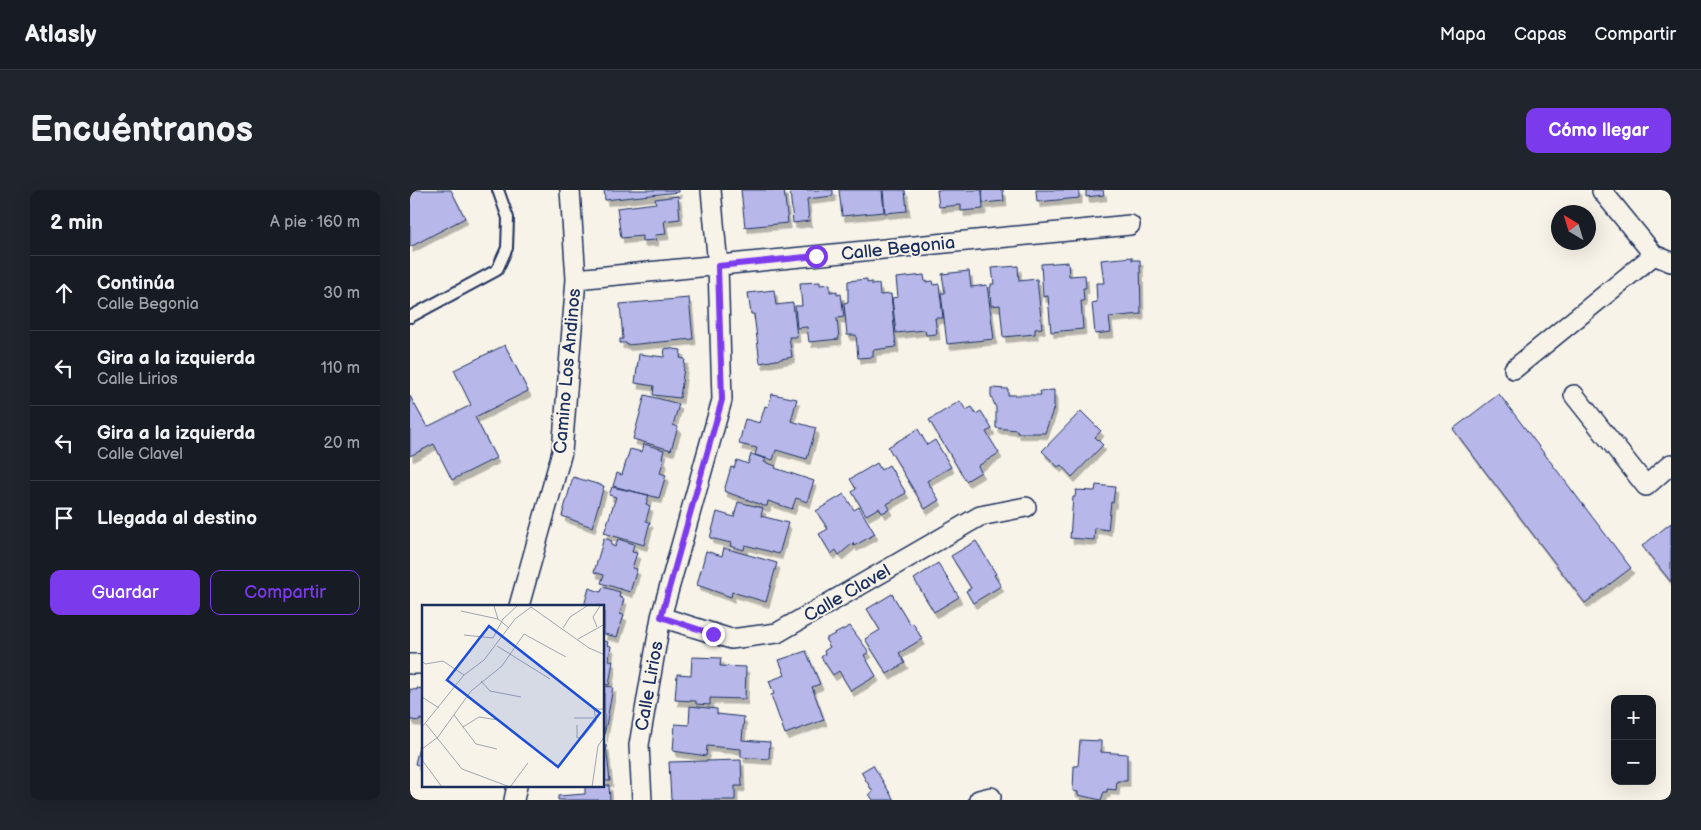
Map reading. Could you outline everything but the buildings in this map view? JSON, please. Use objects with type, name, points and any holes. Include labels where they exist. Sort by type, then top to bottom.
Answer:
[{"type":"street","name":"Camino Los Andinos","points":[[519,605],[562,452],[576,278],[570,190]]},
{"type":"street","name":"Calle Lirios","points":[[642,800],[639,746],[661,617],[722,400],[718,266],[711,190]]},
{"type":"street","points":[[1514,369],[1662,258],[1602,191],[1604,190]]},
{"type":"street","name":"Calle Begonia","points":[[576,278],[718,266],[1130,225]]},
{"type":"street","points":[[1574,395],[1646,486],[1671,464]]},
{"type":"street","name":"Calle Clavel","points":[[661,617],[731,639],[777,633],[980,516],[1026,507]]},
{"type":"lane","points":[[410,317],[497,270],[507,248],[508,218],[498,190]]},
{"type":"route","points":[[713,634],[661,617],[722,400],[718,266],[816,256]]}]
